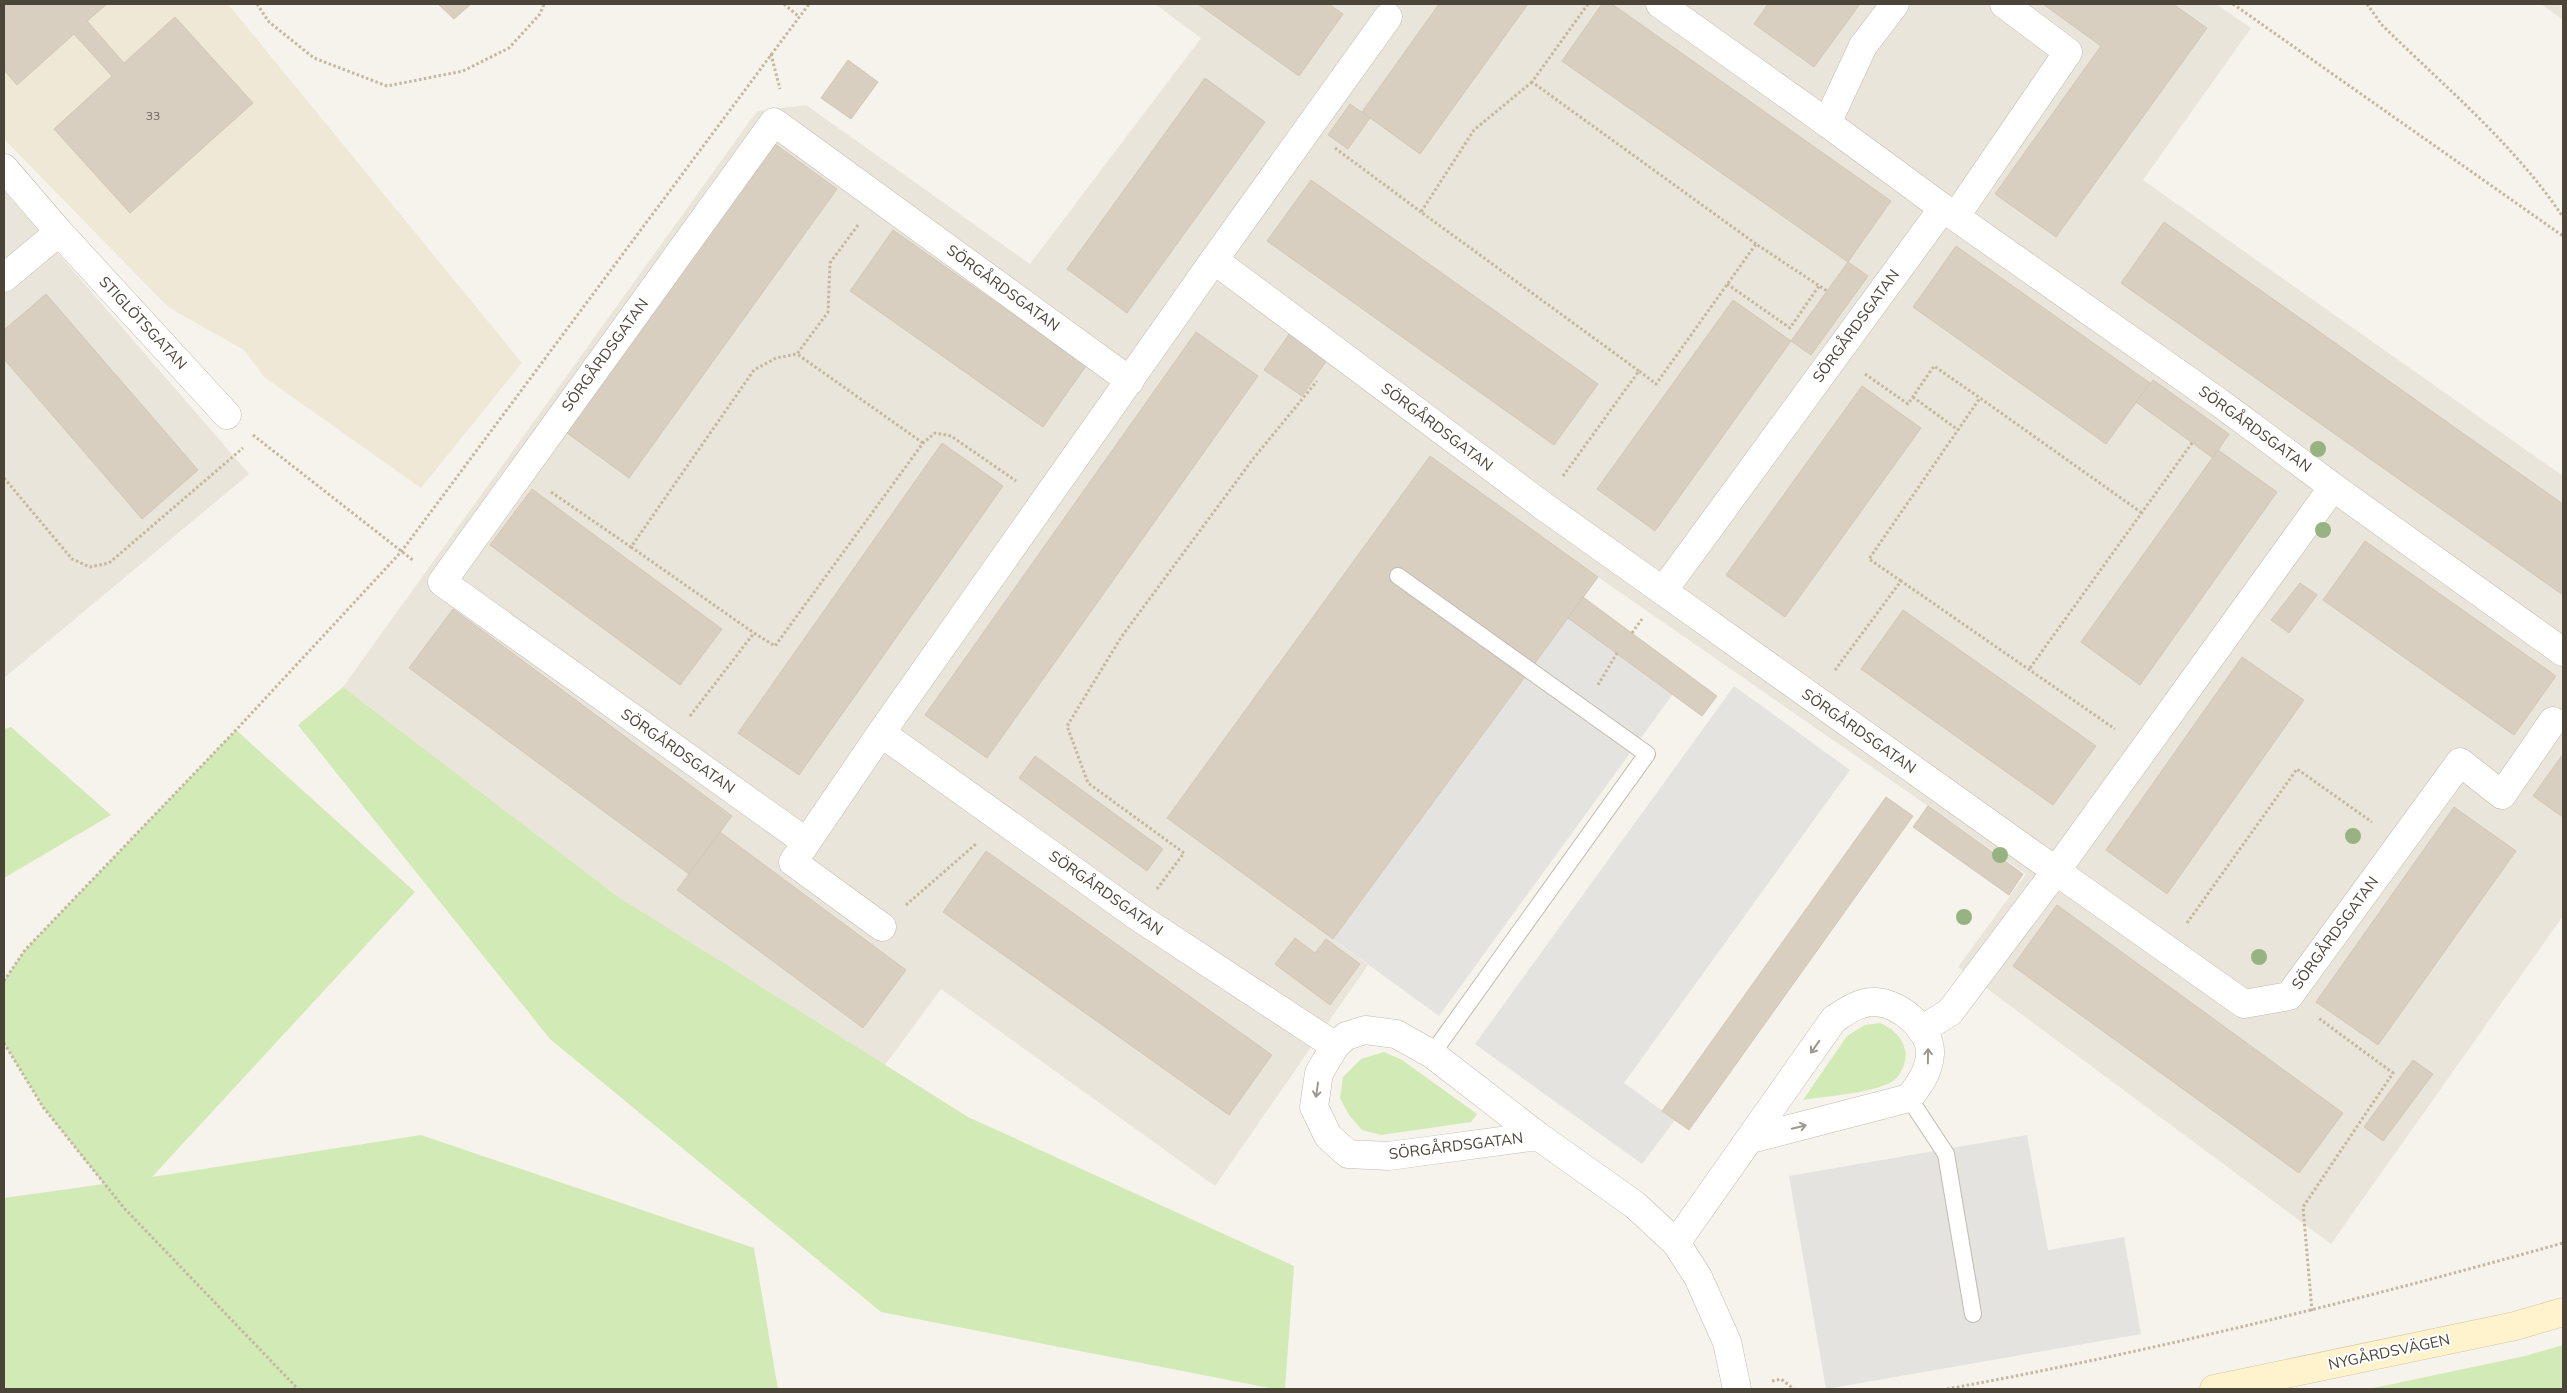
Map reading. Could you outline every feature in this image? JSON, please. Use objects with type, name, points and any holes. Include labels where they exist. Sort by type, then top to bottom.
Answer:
[{"type":"street","name":"SÖRGÅRDSGATAN","points":[[1660,4],[2220,403],[2333,487],[2563,652]]},
{"type":"street","points":[[1827,123],[1863,46],[1895,4]]},
{"type":"street","name":"SÖRGÅRDSGATAN","points":[[1663,591],[1836,353],[1950,212],[2068,52],[2004,4]]},
{"type":"street","points":[[882,927],[793,862],[881,733],[1308,128],[1385,8]]},
{"type":"street","name":"SÖRGÅRDSGATAN","points":[[806,842],[442,582],[774,122],[1130,380]]},
{"type":"street","name":"STIGLÖTSGATAN","points":[[4,168],[59,232],[227,415]]},
{"type":"street","points":[[4,278],[59,232]]},
{"type":"street","name":"SÖRGÅRDSGATAN","points":[[1214,260],[1542,505],[2244,1004],[2289,996],[2460,762],[2502,795],[2553,721]]},
{"type":"street","points":[[1921,1030],[1950,1012],[2144,750],[2333,487]]},
{"type":"street","name":"SÖRGÅRDSGATAN","points":[[881,733],[1137,916],[1335,1046]]},
{"type":"street","points":[[1676,1243],[1834,1019],[1856,1005],[1876,1002],[1903,1010],[1921,1030],[1930,1052],[1925,1076],[1909,1098],[1751,1139]]},
{"type":"street","name":"SÖRGÅRDSGATAN","points":[[1538,1136],[1389,1156],[1348,1154],[1328,1136],[1314,1107],[1319,1073],[1335,1046],[1346,1036],[1365,1030],[1381,1031],[1404,1038],[1432,1054],[1538,1136],[1635,1204],[1676,1243],[1698,1277],[1713,1306],[1727,1342],[1737,1389]]},
{"type":"street","name":"NYGÅRDSVÄGEN","points":[[2214,1389],[2515,1326],[2563,1312]]},
{"type":"lane","points":[[1398,576],[1647,754],[1432,1054]]},
{"type":"lane","points":[[1909,1098],[1946,1154],[1973,1314]]},
{"type":"path","points":[[257,4],[269,22],[314,58],[388,86],[464,71],[509,48],[540,14],[544,4]]},
{"type":"path","points":[[784,4],[798,16]]},
{"type":"path","points":[[4,981],[25,950],[236,730],[401,552],[798,16],[809,4]]},
{"type":"path","points":[[1421,212],[1474,130],[1532,82],[1588,4]]},
{"type":"path","points":[[2234,4],[2563,236]]},
{"type":"path","points":[[2367,4],[2382,25],[2519,159],[2546,192],[2563,217]]},
{"type":"path","points":[[1532,82],[1756,244],[1827,291]]},
{"type":"path","points":[[1308,128],[1656,384],[1756,244]]},
{"type":"path","points":[[631,547],[754,370],[776,358],[798,354],[828,312],[830,263],[877,197]]},
{"type":"path","points":[[1727,284],[1790,328],[1819,286]]},
{"type":"path","points":[[1836,353],[1908,404],[1934,366],[2142,514]]},
{"type":"path","points":[[798,354],[923,443]]},
{"type":"path","points":[[1137,916],[1184,853],[1088,783],[1067,726],[1122,636],[1252,459],[1340,354]]},
{"type":"path","points":[[1542,505],[1639,372]]},
{"type":"path","points":[[1913,397],[1958,430]]},
{"type":"path","points":[[1980,398],[1869,559],[2030,668],[2144,750]]},
{"type":"path","points":[[227,415],[401,552]]},
{"type":"path","points":[[521,471],[775,646],[923,443],[935,433],[951,436],[1045,502]]},
{"type":"path","points":[[4,478],[72,558],[90,567],[109,563],[256,437]]},
{"type":"path","points":[[2030,668],[2192,442]]},
{"type":"path","points":[[1814,698],[1901,581]]},
{"type":"path","points":[[669,745],[754,633]]},
{"type":"path","points":[[1583,707],[1608,673],[1617,654]]},
{"type":"path","points":[[2167,950],[2297,769],[2401,843]]},
{"type":"path","points":[[882,927],[1002,820]]},
{"type":"path","points":[[2289,996],[2393,1073],[2303,1207],[2312,1311]]},
{"type":"path","points":[[4,1043],[43,1107],[124,1208],[298,1389]]},
{"type":"path","points":[[1947,1389],[2064,1368],[2312,1311],[2563,1243]]},
{"type":"shaded area","points":[[4,4],[228,4],[522,363],[421,488],[264,377],[244,350],[168,307],[4,139]]},
{"type":"shaded area","points":[[1155,4],[2216,4],[2251,28],[2143,180],[2563,476],[2563,916],[2331,1244],[1958,967],[2026,874],[1598,577],[1430,457],[1167,818],[1368,965],[1215,1186],[941,989],[885,1065],[617,896],[343,687],[757,111],[806,105],[1030,264],[1201,38]]},
{"type":"shaded area","points":[[2541,4],[2563,4],[2563,20]]},
{"type":"shaded area","points":[[4,191],[249,474],[4,678]]},
{"type":"shaded area","points":[[1568,618],[1673,694],[1439,1016],[1333,939]]},
{"type":"shaded area","points":[[1734,686],[1850,770],[1624,1083],[1675,1120],[1642,1164],[1475,1044]]},
{"type":"shaded area","points":[[2027,1135],[2048,1250],[2124,1237],[2141,1334],[1826,1389],[1789,1176]]},
{"type":"green space","points":[[343,687],[617,896],[968,1117],[1294,1266],[1285,1389],[1275,1389],[881,1312],[550,1039],[298,725]]},
{"type":"green space","points":[[11,727],[111,815],[4,878],[4,729]]},
{"type":"green space","points":[[236,730],[415,892],[152,1177],[421,1135],[754,1248],[778,1389],[4,1389],[4,1198],[104,1184],[43,1107],[4,1043],[4,981],[25,950]]},
{"type":"green space","points":[[1880,1023],[1896,1034],[1904,1045],[1905,1062],[1896,1079],[1885,1085],[1850,1094],[1803,1100],[1847,1036],[1865,1025]]},
{"type":"green space","points":[[1384,1052],[1402,1060],[1477,1114],[1471,1122],[1381,1135],[1362,1130],[1349,1115],[1340,1098],[1343,1077],[1361,1059]]},
{"type":"green space","points":[[2563,1345],[2563,1389],[2369,1389],[2525,1356]]},
{"type":"building","points":[[4,4],[107,4],[87,21],[124,63],[175,17],[253,103],[130,213],[54,129],[112,76],[74,34],[17,85],[4,70]]},
{"type":"building","points":[[438,4],[471,4],[454,19]]},
{"type":"building","points":[[1198,4],[1329,4],[1343,14],[1299,76]]},
{"type":"building","points":[[1439,4],[1528,4],[1420,154],[1362,112]]},
{"type":"building","points":[[1602,4],[1612,4],[1891,201],[1848,262],[1562,61]]},
{"type":"building","points":[[1768,4],[1860,4],[1814,67],[1754,24]]},
{"type":"building","points":[[2043,4],[2173,4],[2207,28],[2056,237],[1995,194],[2101,46]]},
{"type":"building","points":[[848,60],[878,82],[851,119],[821,98]]},
{"type":"building","points":[[1205,78],[1265,122],[1127,313],[1067,269]]},
{"type":"building","points":[[1350,104],[1370,118],[1348,149],[1328,135]]},
{"type":"building","points":[[775,144],[837,189],[629,478],[567,433]]},
{"type":"building","points":[[1311,180],[1598,384],[1554,445],[1267,241]]},
{"type":"building","points":[[2164,222],[2563,504],[2563,595],[2121,283]]},
{"type":"building","points":[[893,230],[1086,366],[1043,427],[850,291]]},
{"type":"building","points":[[1956,246],[2150,383],[2106,444],[1913,307]]},
{"type":"building","points":[[1848,262],[1868,276],[1811,355],[1791,341]]},
{"type":"building","points":[[46,294],[198,470],[142,519],[4,359],[4,330]]},
{"type":"building","points":[[1733,300],[1791,341],[1655,531],[1597,489]]},
{"type":"building","points":[[1292,330],[1329,357],[1302,396],[1264,370]]},
{"type":"building","points":[[1196,332],[1258,376],[987,758],[925,715]]},
{"type":"building","points":[[2153,380],[2229,434],[2213,458],[2136,402]]},
{"type":"building","points":[[1862,386],[1921,428],[1785,617],[1726,575]]},
{"type":"building","points":[[942,443],[1003,486],[799,775],[738,733]]},
{"type":"building","points":[[2218,450],[2277,492],[2140,685],[2081,642]]},
{"type":"building","points":[[1430,456],[1598,577],[1333,939],[1167,818]]},
{"type":"building","points":[[532,489],[722,629],[680,685],[490,545]]},
{"type":"building","points":[[2365,541],[2556,676],[2514,735],[2323,600]]},
{"type":"building","points":[[2300,583],[2317,595],[2289,633],[2271,620]]},
{"type":"building","points":[[1583,597],[1717,696],[1702,716],[1568,618]]},
{"type":"building","points":[[453,609],[732,816],[689,874],[409,668]]},
{"type":"building","points":[[1903,610],[2096,746],[2053,805],[1861,669]]},
{"type":"building","points":[[2242,657],[2304,700],[2167,894],[2106,850]]},
{"type":"building","points":[[2563,754],[2563,817],[2533,796]]},
{"type":"building","points":[[1035,756],[1163,849],[1147,871],[1019,778]]},
{"type":"building","points":[[1886,797],[1913,816],[1689,1130],[1662,1111]]},
{"type":"building","points":[[1928,806],[2023,874],[2009,895],[1913,827]]},
{"type":"building","points":[[2454,807],[2516,851],[2378,1045],[2316,1002]]},
{"type":"building","points":[[720,832],[906,970],[863,1028],[677,890]]},
{"type":"building","points":[[986,851],[1272,1055],[1229,1115],[943,912]]},
{"type":"building","points":[[2057,905],[2343,1113],[2299,1173],[2013,966]]},
{"type":"building","points":[[1295,938],[1315,953],[1326,939],[1360,964],[1330,1005],[1275,964]]},
{"type":"building","points":[[2413,1060],[2433,1074],[2383,1141],[2364,1127]]}]
